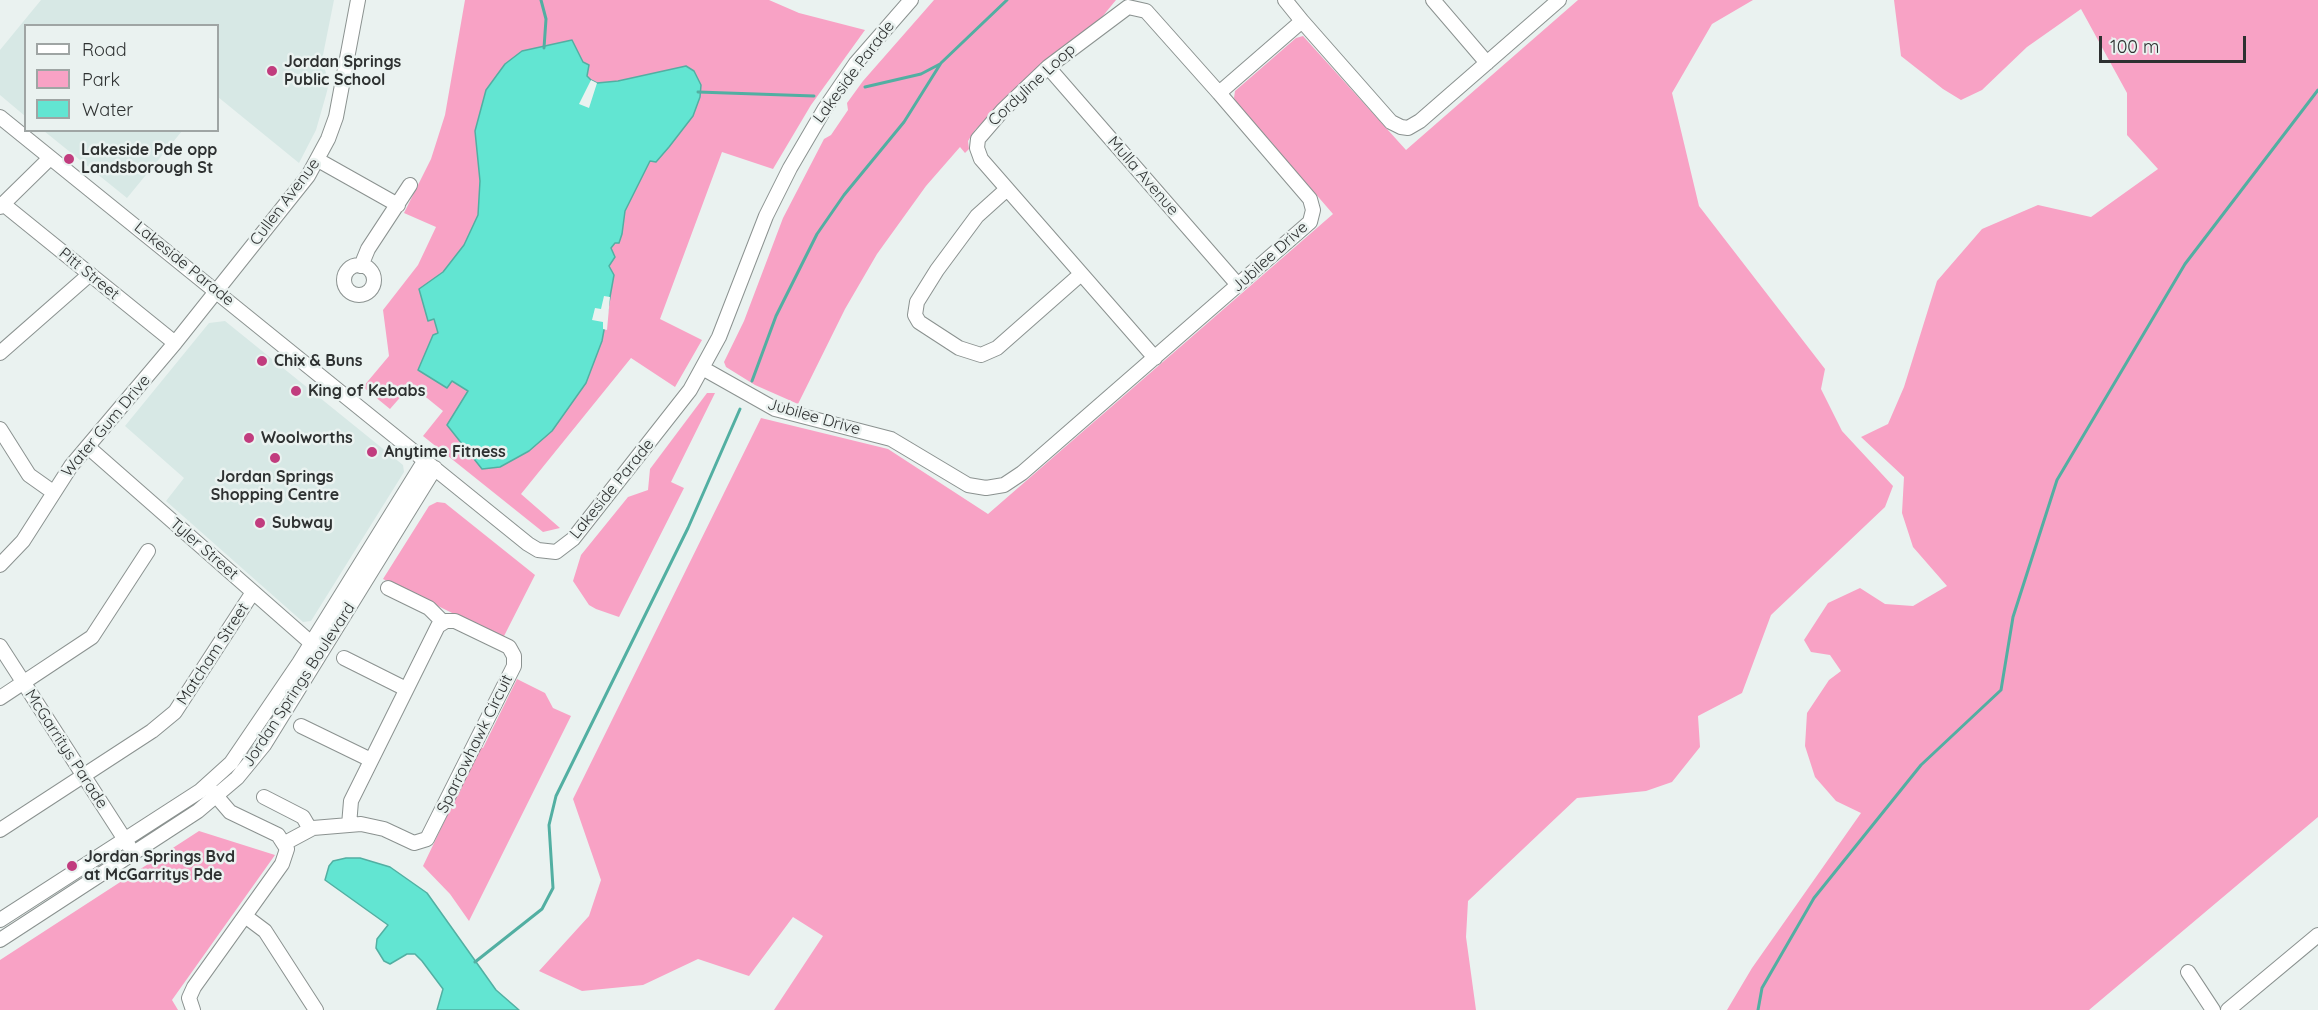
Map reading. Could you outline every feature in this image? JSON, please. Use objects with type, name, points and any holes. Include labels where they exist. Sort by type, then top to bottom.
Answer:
[{"type":"street","name":"Cullen Avenue","points":[[217,290],[294,195],[318,160],[340,101],[358,0]]},
{"type":"street","name":"Lakeside Parade","points":[[0,117],[217,290],[528,544],[538,550],[556,552],[573,539],[664,426],[704,369],[728,317],[766,216],[789,168],[856,63],[911,0]]},
{"type":"street","points":[[1285,0],[1391,122],[1401,128],[1417,124],[1559,0]]},
{"type":"street","points":[[1433,0],[1487,63]]},
{"type":"street","name":"Cordyline Loop","points":[[1155,358],[981,159],[977,148],[978,139],[997,116],[1048,67],[1121,10],[1134,6],[1146,11],[1219,93]]},
{"type":"street","points":[[1219,93],[1302,21]]},
{"type":"street","name":"Mulla Avenue","points":[[1048,67],[1239,285]]},
{"type":"street","name":"Jubilee Drive","points":[[704,369],[762,403],[804,418],[880,435],[901,444],[958,481],[986,489],[1013,481],[1305,227],[1313,216],[1313,210],[1306,194],[1219,93]]},
{"type":"street","points":[[1,206],[51,158]]},
{"type":"street","points":[[318,160],[398,205]]},
{"type":"street","points":[[361,266],[368,249],[410,185]]},
{"type":"street","points":[[1007,189],[977,216],[937,270],[917,302],[915,315],[919,322],[959,348],[981,355],[997,348],[1081,274]]},
{"type":"street","name":"Pitt Street","points":[[1,206],[175,343]]},
{"type":"street","points":[[0,353],[90,274]]},
{"type":"street","name":"Water Gum Drive","points":[[0,565],[23,541],[53,492],[88,447],[217,290]]},
{"type":"street","points":[[0,429],[29,474],[53,492]]},
{"type":"street","name":"Tyler Street","points":[[88,447],[316,648]]},
{"type":"street","name":"Jordan Springs Boulevard","points":[[0,940],[217,797],[255,757],[316,648],[430,464]]},
{"type":"street","points":[[0,698],[95,634],[148,551]]},
{"type":"street","points":[[349,825],[351,801],[436,629],[443,622],[429,608],[388,588]]},
{"type":"street","name":"Matcham Street","points":[[0,830],[152,731],[175,712],[253,592]]},
{"type":"street","name":"Sparrowhawk Circuit","points":[[285,843],[310,829],[349,825],[376,826],[414,843],[427,839],[514,666],[513,653],[506,645],[455,621],[443,622]]},
{"type":"street","name":"McGarritys Parade","points":[[0,646],[133,853]]},
{"type":"street","name":"Jordan Springs Boulevard","points":[[0,920],[207,785],[247,743],[316,648]]},
{"type":"street","points":[[344,658],[406,689]]},
{"type":"street","points":[[301,726],[371,760]]},
{"type":"street","points":[[193,1010],[189,998],[194,987],[284,859],[285,843],[274,833],[230,812],[207,785]]},
{"type":"street","points":[[264,798],[303,817],[310,829]]},
{"type":"street","points":[[245,916],[265,931],[316,1010]]},
{"type":"street","points":[[2228,1010],[2318,935]]},
{"type":"street","points":[[2187,972],[2206,1004],[2213,1010]]},
{"type":"shaded area","name":"Jordan Springs Public School","points":[[41,0],[334,0],[322,60],[329,83],[316,130],[299,163],[219,98],[219,24],[24,24],[24,115],[0,95],[0,50]]},
{"type":"shaded area","points":[[45,132],[181,132],[127,198]]},
{"type":"shaded area","points":[[225,321],[403,465],[404,472],[311,621],[303,622],[166,501],[184,478],[125,426],[209,323]]},
{"type":"green space","points":[[465,0],[769,0],[799,13],[865,30],[811,105],[773,169],[722,152],[660,319],[702,340],[675,387],[631,358],[521,494],[560,528],[543,532],[423,436],[443,411],[411,385],[390,409],[363,387],[389,356],[383,310],[418,265],[436,227],[404,213],[431,159],[445,115]]},
{"type":"green space","points":[[934,0],[1116,0],[1102,17],[1019,86],[975,130],[968,141],[969,149],[965,153],[960,147],[926,186],[877,254],[845,309],[798,404],[755,385],[726,367],[724,362],[744,321],[783,218],[824,139],[831,135],[848,110],[847,103],[863,81]]},
{"type":"green space","points":[[1578,0],[1753,0],[1712,24],[1672,93],[1699,206],[1825,369],[1821,389],[1842,431],[1893,486],[1885,507],[1771,615],[1742,693],[1698,716],[1700,747],[1672,782],[1646,791],[1577,798],[1468,901],[1466,937],[1476,1010],[774,1010],[823,936],[793,917],[749,976],[698,959],[643,985],[582,991],[539,971],[589,916],[601,880],[573,799],[761,418],[888,449],[988,514],[1333,214],[1237,103],[1234,98],[1235,91],[1296,38],[1303,36],[1406,150]]},
{"type":"green space","points":[[1894,0],[2318,0],[2318,817],[2089,1010],[1727,1010],[1752,968],[1861,813],[1836,801],[1815,777],[1805,746],[1807,713],[1829,680],[1841,671],[1830,655],[1811,652],[1804,640],[1828,603],[1860,588],[1885,604],[1913,606],[1947,586],[1913,547],[1902,513],[1904,477],[1861,437],[1888,424],[1904,387],[1937,281],[1982,229],[2038,205],[2091,217],[2158,169],[2127,135],[2127,93],[2081,9],[2027,47],[1982,90],[1961,100],[1901,56]]},
{"type":"green space","points":[[707,393],[715,393],[671,482],[684,488],[619,617],[596,609],[589,605],[573,581],[581,555],[628,497],[648,490],[650,469]]},
{"type":"green space","points":[[437,502],[445,503],[535,575],[503,638],[383,579],[429,506]]},
{"type":"green space","points":[[517,679],[545,693],[553,708],[571,716],[469,921],[450,894],[423,866],[480,747],[483,748]]},
{"type":"green space","points":[[199,831],[275,855],[172,1000],[178,1010],[0,1010],[0,960]]},
{"type":"water","points":[[572,40],[583,62],[589,65],[587,76],[597,83],[618,81],[686,66],[694,71],[701,85],[700,97],[693,116],[669,147],[656,162],[650,161],[625,211],[619,243],[615,243],[611,248],[615,257],[609,266],[614,275],[602,341],[586,383],[552,431],[529,451],[500,467],[482,469],[447,425],[468,391],[452,381],[447,388],[418,370],[433,335],[438,333],[434,319],[428,321],[419,289],[443,272],[464,245],[478,215],[480,181],[475,131],[486,90],[505,64],[522,51]]},
{"type":"water","points":[[360,858],[390,867],[427,893],[496,990],[519,1010],[437,1010],[443,989],[422,961],[415,954],[407,954],[390,964],[384,961],[376,948],[377,939],[388,925],[325,880],[333,861]]},
{"type":"pier","points":[[591,80],[597,83],[589,108],[579,104]]},
{"type":"pier","points":[[604,296],[610,297],[607,330],[603,329],[603,322],[592,320],[595,308],[601,309]]},
{"type":"waterway","points":[[541,0],[546,19],[544,48]]},
{"type":"waterway","points":[[752,381],[776,316],[817,234],[844,195],[904,122],[941,63],[1007,0]]},
{"type":"waterway","points":[[865,87],[921,74],[940,64]]},
{"type":"waterway","points":[[1758,1010],[1762,988],[1814,898],[1921,765],[2001,690],[2013,617],[2057,480],[2185,264],[2318,90]]},
{"type":"waterway","points":[[698,92],[814,96]]},
{"type":"waterway","points":[[475,962],[542,909],[553,888],[549,825],[556,796],[688,528],[740,409]]},
{"type":"place","name":"Jordan Springs Public School","points":[[272,71]]},
{"type":"place","name":"Lakeside Pde opp Landsborough St","points":[[69,159]]},
{"type":"place","name":"Chix & Buns","points":[[262,361]]},
{"type":"place","name":"King of Kebabs","points":[[296,391]]},
{"type":"place","name":"Woolworths","points":[[249,438]]},
{"type":"place","name":"Anytime Fitness","points":[[372,452]]},
{"type":"place","name":"Jordan Springs Shopping Centre","points":[[275,458]]},
{"type":"place","name":"Subway","points":[[260,523]]},
{"type":"place","name":"Jordan Springs Bvd at McGarritys Pde","points":[[72,866]]}]
